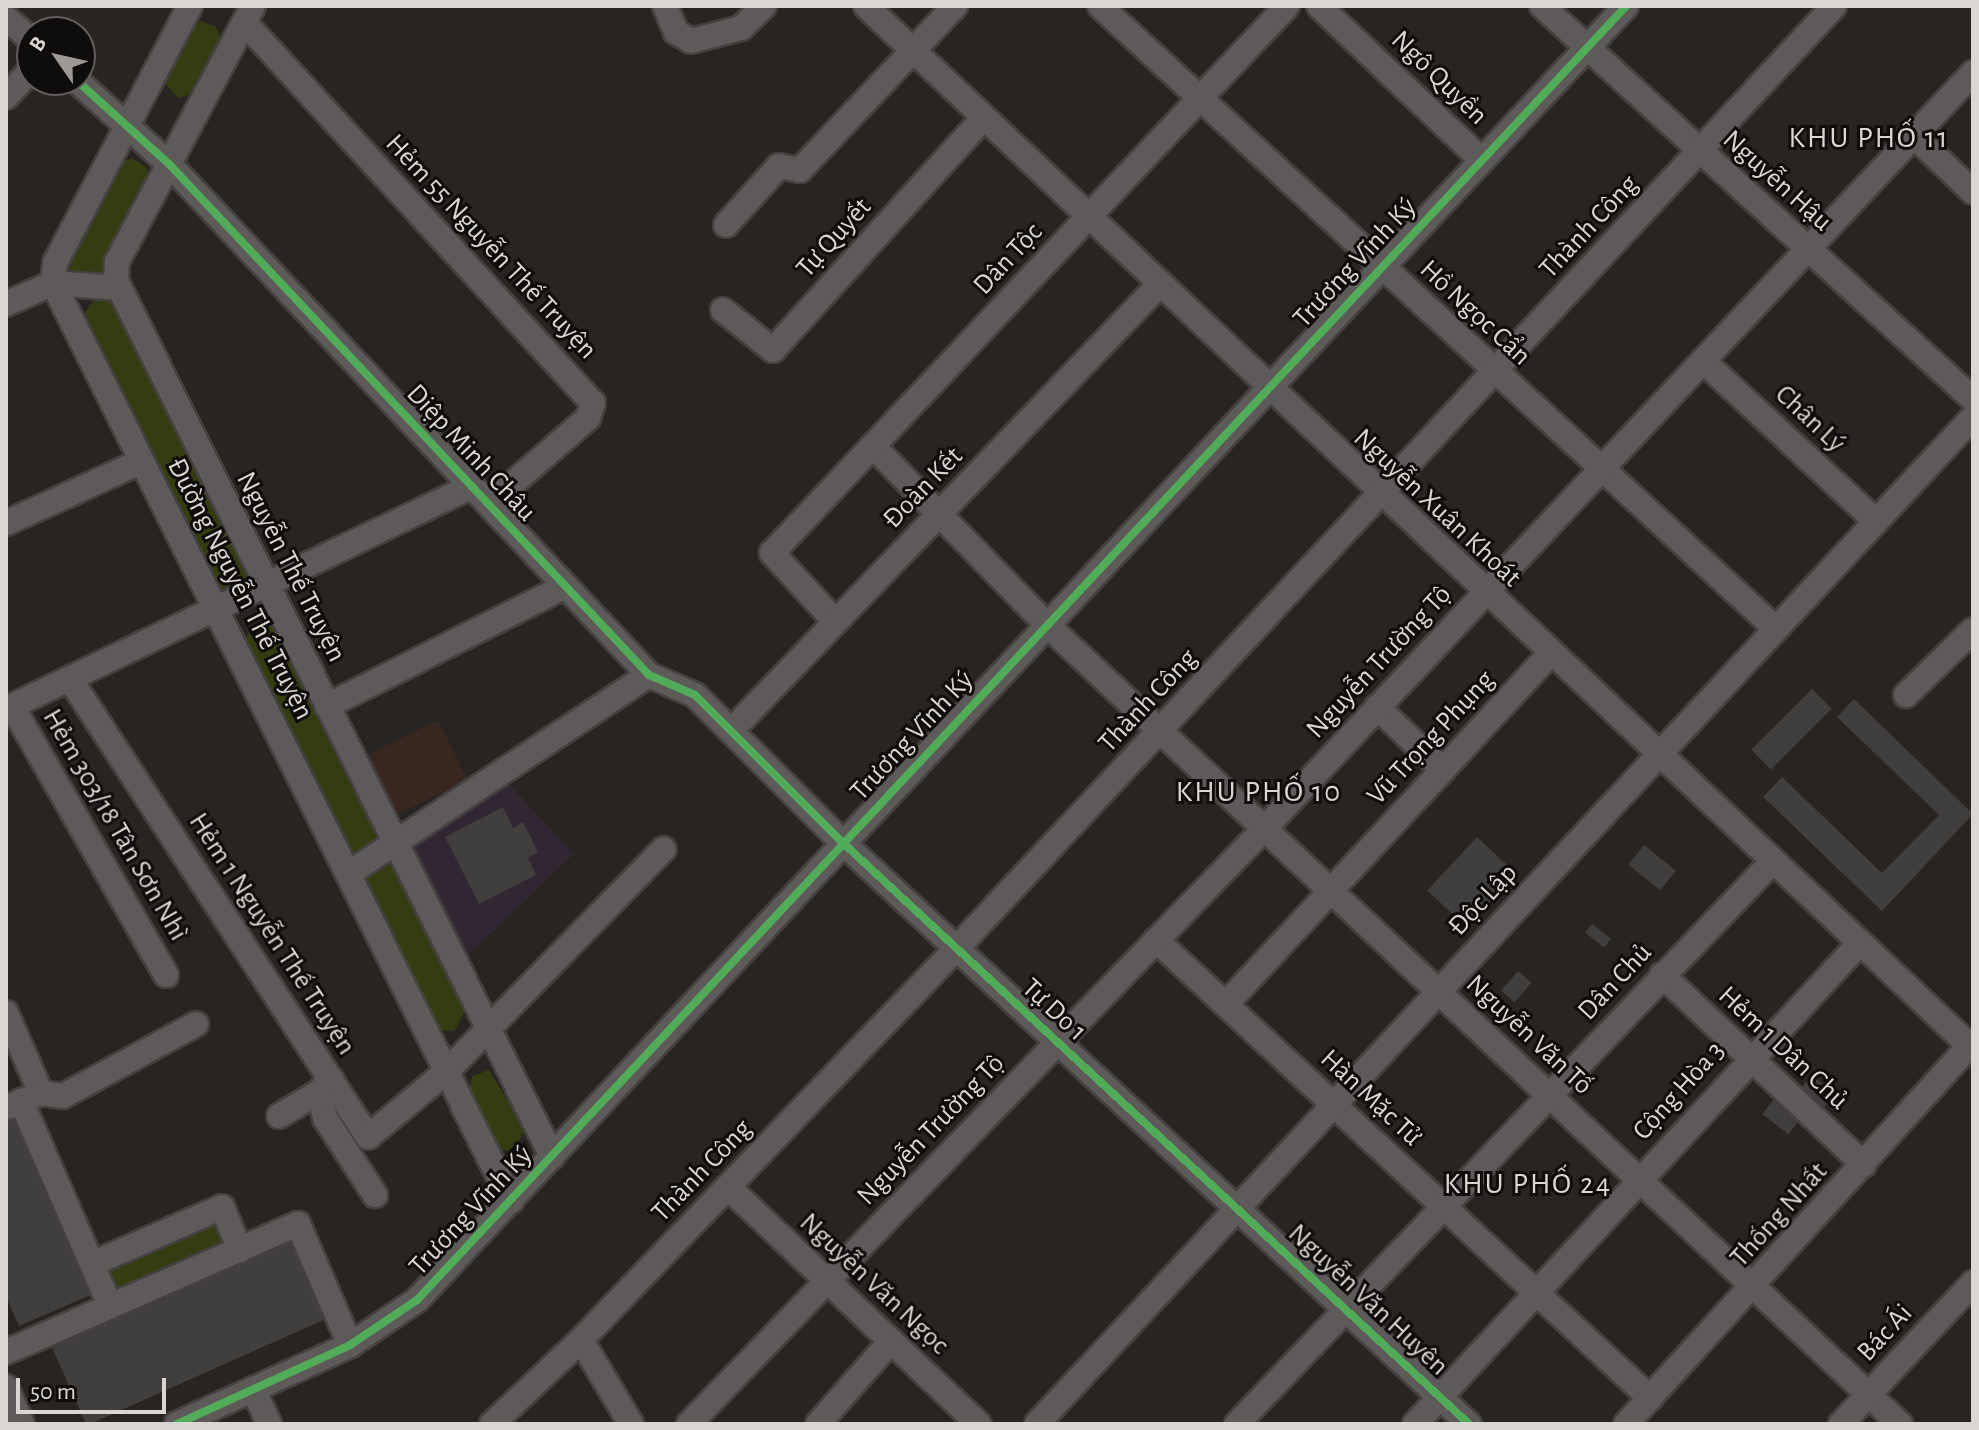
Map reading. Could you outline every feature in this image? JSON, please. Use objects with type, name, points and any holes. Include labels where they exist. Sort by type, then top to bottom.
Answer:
[{"type":"street","points":[[53,283],[55,263],[190,6]]},
{"type":"street","points":[[665,6],[676,32],[691,41],[741,28],[764,6]]},
{"type":"street","name":"Nguyễn Xuân Khoát","points":[[866,6],[1267,390],[1972,1046]]},
{"type":"street","points":[[726,225],[779,166],[800,170],[955,6]]},
{"type":"street","name":"Hồ Ngọc Cẩn","points":[[1100,6],[1776,629]]},
{"type":"street","name":"Dân Tộc","points":[[835,621],[772,553],[1287,6]]},
{"type":"street","name":"Ngô Quyền","points":[[1319,6],[1482,160]]},
{"type":"street","name":"Nguyễn Hậu","points":[[1542,6],[1973,399]]},
{"type":"street","name":"Trương Vĩnh Ký","points":[[177,1424],[350,1345],[417,1300],[1626,6]]},
{"type":"street","name":"Thành Công","points":[[492,1424],[581,1340],[956,949],[1381,497],[1834,6]]},
{"type":"street","points":[[6,304],[53,283],[119,288],[117,262],[249,14]]},
{"type":"street","name":"Hẻm 55 Nguyễn Thế Truyện","points":[[249,14],[593,403],[588,418],[480,495]]},
{"type":"street","name":"Nguyễn Trường Tộ","points":[[689,1424],[1263,830],[1973,73]]},
{"type":"street","name":"Diệp Minh Châu","points":[[94,96],[169,164],[649,675],[695,695],[842,842]]},
{"type":"street","name":"Tự Quyết","points":[[723,310],[773,350],[983,118]]},
{"type":"street","points":[[1914,136],[1973,192]]},
{"type":"street","name":"Đường Nguyễn Thế Truyện","points":[[53,283],[511,1201]]},
{"type":"street","name":"Đoàn Kết","points":[[731,731],[1158,286]]},
{"type":"street","name":"Nguyễn Thế Truyện","points":[[119,288],[552,1156]]},
{"type":"street","name":"Chân Lý","points":[[1703,361],[1876,521]]},
{"type":"street","name":"Độc Lập","points":[[1037,1424],[1973,417]]},
{"type":"street","name":"Nguyễn Văn Tố","points":[[873,446],[1047,625],[1900,1424]]},
{"type":"street","points":[[6,523],[142,461]]},
{"type":"street","points":[[9,708],[267,585],[480,495]]},
{"type":"street","points":[[327,706],[566,586]]},
{"type":"street","points":[[1906,695],[1973,630]]},
{"type":"street","name":"Vũ Trọng Phụng","points":[[1226,1004],[1550,654]]},
{"type":"street","points":[[348,874],[649,675]]},
{"type":"street","name":"Hẻm 1 Nguyễn Thế Truyện","points":[[70,679],[325,1086],[368,1137],[447,1071]]},
{"type":"street","points":[[1377,707],[1443,770]]},
{"type":"street","name":"Hẻm 303/18 Tân Sơn Nhì","points":[[9,708],[166,975]]},
{"type":"street","name":"Tự Do 1","points":[[842,842],[1237,1209]]},
{"type":"street","points":[[447,1071],[664,849]]},
{"type":"street","name":"Dân Chủ","points":[[1237,1424],[1345,1307],[1773,861]]},
{"type":"street","name":"Hàn Mặc Tử","points":[[1156,940],[1650,1398]]},
{"type":"street","name":"Cộng Hòa 3","points":[[1415,1424],[1860,943]]},
{"type":"street","name":"Hẻm 1 Dân Chủ","points":[[1662,975],[1864,1165]]},
{"type":"street","points":[[6,1013],[23,1101],[110,1306]]},
{"type":"street","points":[[23,1101],[63,1096],[196,1024]]},
{"type":"street","name":"Thống Nhất","points":[[1626,1424],[1754,1288],[1972,1046]]},
{"type":"street","points":[[279,1116],[325,1086]]},
{"type":"street","points":[[325,1086],[325,1118],[375,1195]]},
{"type":"street","name":"Nguyễn Văn Ngọc","points":[[728,1187],[979,1424]]},
{"type":"street","points":[[92,1264],[222,1207],[240,1250]]},
{"type":"street","name":"Nguyễn Văn Huyên","points":[[1237,1209],[1469,1424]]},
{"type":"street","points":[[6,1352],[298,1224],[350,1345]]},
{"type":"street","name":"Bác Ái","points":[[1841,1424],[1973,1283]]},
{"type":"street","points":[[581,1340],[631,1424]]},
{"type":"street","points":[[818,1424],[891,1341]]},
{"type":"street","points":[[6,1387],[22,1424]]},
{"type":"street","points":[[253,1389],[269,1424]]},
{"type":"shaded area","points":[[438,720],[467,780],[396,815],[367,755]]},
{"type":"shaded area","points":[[509,784],[574,854],[468,955],[414,847]]},
{"type":"green space","points":[[201,21],[216,27],[222,40],[194,93],[178,98],[163,81],[191,28]]},
{"type":"green space","points":[[132,158],[147,168],[148,183],[98,278],[68,279],[64,267],[119,163]]},
{"type":"green space","points":[[95,298],[114,301],[248,572],[244,582],[228,591],[219,588],[83,316]]},
{"type":"green space","points":[[264,622],[276,628],[380,836],[357,857],[350,854],[244,641],[253,626]]},
{"type":"green space","points":[[388,860],[466,1010],[454,1031],[439,1030],[362,879]]},
{"type":"green space","points":[[489,1070],[525,1130],[513,1151],[498,1150],[467,1093],[473,1076]]},
{"type":"green space","points":[[216,1216],[229,1247],[114,1296],[101,1265]]},
{"type":"building","points":[[1812,689],[1832,709],[1771,770],[1751,750]]},
{"type":"building","points":[[1854,699],[1973,814],[1882,911],[1763,797],[1782,777],[1882,873],[1939,815],[1837,717]]},
{"type":"building","points":[[503,807],[513,828],[523,822],[538,852],[528,858],[536,875],[479,904],[445,837]]},
{"type":"building","points":[[1477,837],[1516,874],[1467,927],[1427,890]]},
{"type":"building","points":[[1644,845],[1676,871],[1660,890],[1628,864]]},
{"type":"building","points":[[1592,924],[1611,939],[1604,947],[1585,933]]},
{"type":"building","points":[[1518,971],[1532,983],[1515,1002],[1501,991]]},
{"type":"building","points":[[1812,1075],[1835,1094],[1823,1109],[1800,1090]]},
{"type":"building","points":[[1774,1099],[1800,1119],[1788,1134],[1762,1114]]},
{"type":"building","points":[[17,1111],[95,1293],[19,1326],[6,1297],[6,1116]]},
{"type":"building","points":[[289,1238],[325,1319],[90,1424],[86,1424],[51,1344]]},
{"type":"cycle path","points":[[177,1424],[350,1345],[417,1300],[1626,6]]},
{"type":"cycle path","points":[[94,96],[169,164],[649,675],[695,695],[842,842],[1469,1424]]},
{"type":"district","name":"KHU PHỐ 11","points":[[1869,138]]},
{"type":"district","name":"KHU PHỐ 10","points":[[1259,792]]},
{"type":"district","name":"KHU PHỐ 24","points":[[1528,1184]]}]
